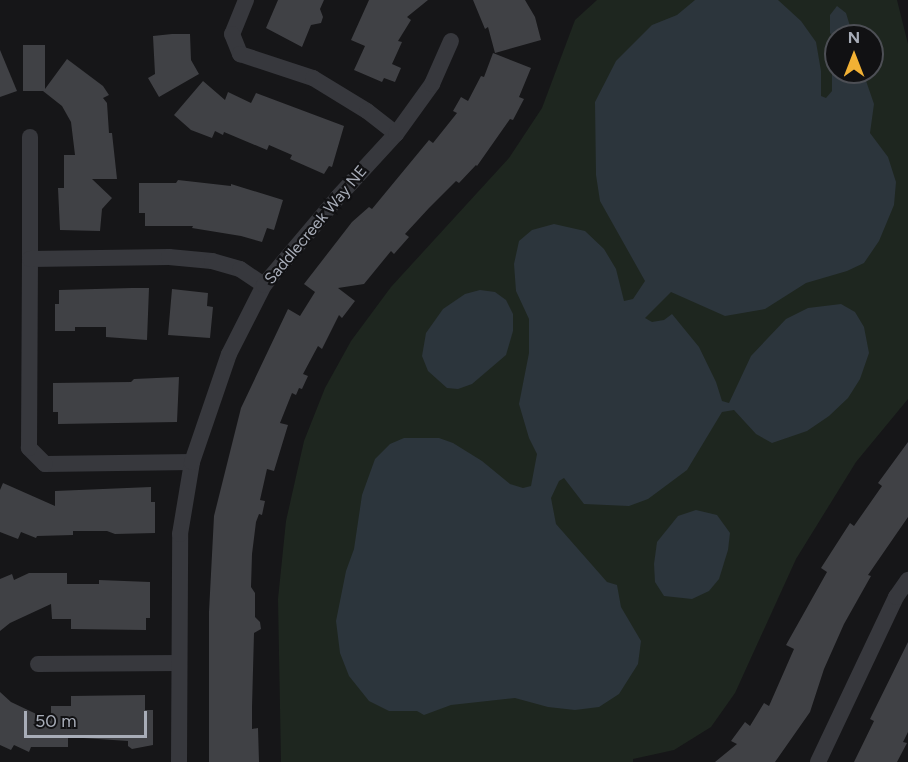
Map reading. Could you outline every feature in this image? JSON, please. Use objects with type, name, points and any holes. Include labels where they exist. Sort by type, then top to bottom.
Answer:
[{"type":"street","points":[[246,0],[232,34],[240,54],[313,78],[367,111],[396,134]]},
{"type":"street","name":"Saddlecreek Way NE","points":[[179,762],[180,534],[192,462],[229,354],[264,285],[338,196],[396,134],[432,84],[451,41]]},
{"type":"street","points":[[30,137],[29,448],[45,464],[192,462]]},
{"type":"street","points":[[30,259],[169,257],[212,261],[240,269],[264,285]]},
{"type":"street","points":[[818,762],[896,597],[908,580]]},
{"type":"street","points":[[38,664],[179,663]]},
{"type":"shaded area","points":[[597,0],[897,0],[908,44],[908,399],[856,462],[796,559],[735,693],[711,727],[674,750],[633,759],[633,762],[281,762],[278,599],[286,521],[304,441],[325,388],[351,341],[391,287],[509,158],[542,108],[575,20]]},
{"type":"shaded area","points":[[695,0],[778,0],[801,21],[816,42],[821,71],[821,96],[826,98],[832,91],[832,84],[867,84],[874,104],[870,133],[888,157],[896,182],[894,205],[879,241],[864,263],[847,271],[806,283],[765,309],[725,316],[671,292],[645,318],[652,322],[664,320],[672,314],[699,347],[716,382],[722,401],[729,403],[751,356],[786,319],[808,308],[841,304],[855,312],[864,327],[869,353],[860,379],[848,398],[829,416],[807,431],[772,443],[756,434],[734,410],[722,412],[687,470],[648,499],[629,506],[584,504],[564,478],[559,481],[551,498],[556,524],[607,582],[617,585],[621,607],[641,641],[638,664],[619,694],[599,707],[575,710],[548,707],[515,698],[451,705],[424,715],[417,711],[389,711],[369,701],[349,676],[340,653],[336,621],[346,571],[354,549],[362,495],[375,459],[390,444],[404,438],[439,438],[453,443],[482,461],[510,484],[523,488],[531,486],[537,454],[529,438],[519,404],[529,353],[529,319],[516,291],[514,264],[519,241],[532,230],[554,224],[585,231],[604,249],[616,269],[624,301],[633,299],[645,281],[600,201],[596,175],[595,102],[616,61],[652,25],[677,15]]},
{"type":"shaded area","points":[[837,6],[846,13],[849,24],[830,24],[830,15]]},
{"type":"shaded area","points":[[480,290],[495,292],[506,300],[513,314],[513,331],[506,355],[472,384],[458,389],[447,388],[428,371],[422,356],[426,333],[443,309],[465,294]]},
{"type":"shaded area","points":[[696,510],[717,515],[730,533],[728,550],[719,579],[709,591],[692,599],[664,596],[655,582],[654,564],[657,542],[678,516]]},
{"type":"building","points":[[278,0],[324,0],[320,9],[323,17],[321,23],[311,25],[302,47],[266,28]]},
{"type":"building","points":[[369,0],[428,0],[407,17],[411,20],[398,41],[402,42],[392,64],[401,68],[395,82],[384,78],[382,82],[354,70],[365,46],[351,40]]},
{"type":"building","points":[[473,0],[525,0],[535,17],[541,40],[495,53],[488,27],[485,29]]},
{"type":"building","points":[[190,34],[191,60],[199,74],[159,97],[148,78],[155,74],[153,36]]},
{"type":"building","points":[[23,45],[45,45],[45,89],[67,59],[103,86],[109,95],[103,98],[107,103],[109,133],[112,133],[117,179],[92,179],[112,198],[102,209],[100,231],[60,230],[58,188],[64,188],[64,155],[75,155],[71,122],[62,106],[43,91],[23,91]]},
{"type":"building","points":[[0,50],[17,91],[0,97]]},
{"type":"building","points":[[493,53],[531,68],[519,97],[524,99],[513,120],[510,119],[477,166],[459,183],[456,181],[429,208],[405,234],[409,237],[394,254],[391,251],[364,284],[338,288],[355,301],[342,318],[339,315],[322,349],[318,346],[303,374],[308,376],[302,389],[299,388],[296,395],[292,393],[280,423],[288,425],[274,471],[267,469],[260,500],[265,501],[262,515],[259,514],[256,522],[252,554],[251,587],[255,593],[255,617],[260,622],[261,629],[254,633],[252,707],[252,729],[258,728],[259,762],[209,762],[209,612],[214,516],[241,408],[288,309],[300,316],[315,292],[304,284],[352,222],[369,207],[372,209],[429,140],[433,143],[457,113],[453,111],[461,97],[468,101],[481,76],[484,77]]},
{"type":"building","points":[[203,81],[225,100],[228,92],[251,103],[256,93],[344,126],[332,167],[329,166],[324,174],[290,159],[292,155],[269,145],[267,150],[224,132],[223,135],[215,131],[212,138],[191,130],[174,115]]},
{"type":"building","points":[[178,180],[231,186],[231,184],[283,200],[274,230],[267,228],[262,242],[192,228],[193,226],[145,226],[145,213],[139,213],[139,183],[176,183]]},
{"type":"building","points":[[149,288],[147,340],[106,337],[106,327],[75,327],[75,331],[55,331],[55,304],[59,304],[59,290]]},
{"type":"building","points":[[172,289],[208,293],[207,306],[213,307],[210,338],[168,335]]},
{"type":"building","points":[[179,377],[177,422],[58,424],[58,412],[53,412],[53,383],[131,382],[134,379]]},
{"type":"building","points":[[908,442],[908,517],[868,575],[871,576],[844,624],[824,669],[810,712],[775,762],[715,762],[737,744],[731,741],[745,722],[750,726],[764,703],[769,706],[794,649],[786,645],[827,572],[821,568],[850,523],[854,526],[882,486],[878,483]]},
{"type":"building","points":[[3,483],[55,506],[55,491],[151,487],[151,502],[155,502],[155,533],[115,534],[107,531],[73,531],[73,535],[37,536],[36,538],[21,532],[18,539],[0,532],[0,490]]},
{"type":"building","points":[[29,573],[67,573],[67,584],[99,584],[99,580],[150,582],[150,618],[146,618],[146,630],[71,629],[71,619],[52,619],[51,604],[10,623],[0,631],[0,579],[12,574],[14,580]]},
{"type":"building","points":[[908,642],[908,732],[903,742],[907,743],[897,762],[854,762],[874,721],[870,719]]},
{"type":"building","points":[[0,692],[11,702],[51,721],[51,706],[71,706],[71,696],[145,695],[145,710],[153,710],[153,745],[132,749],[128,746],[128,741],[68,737],[68,747],[31,747],[29,752],[14,745],[11,750],[0,745]]}]
